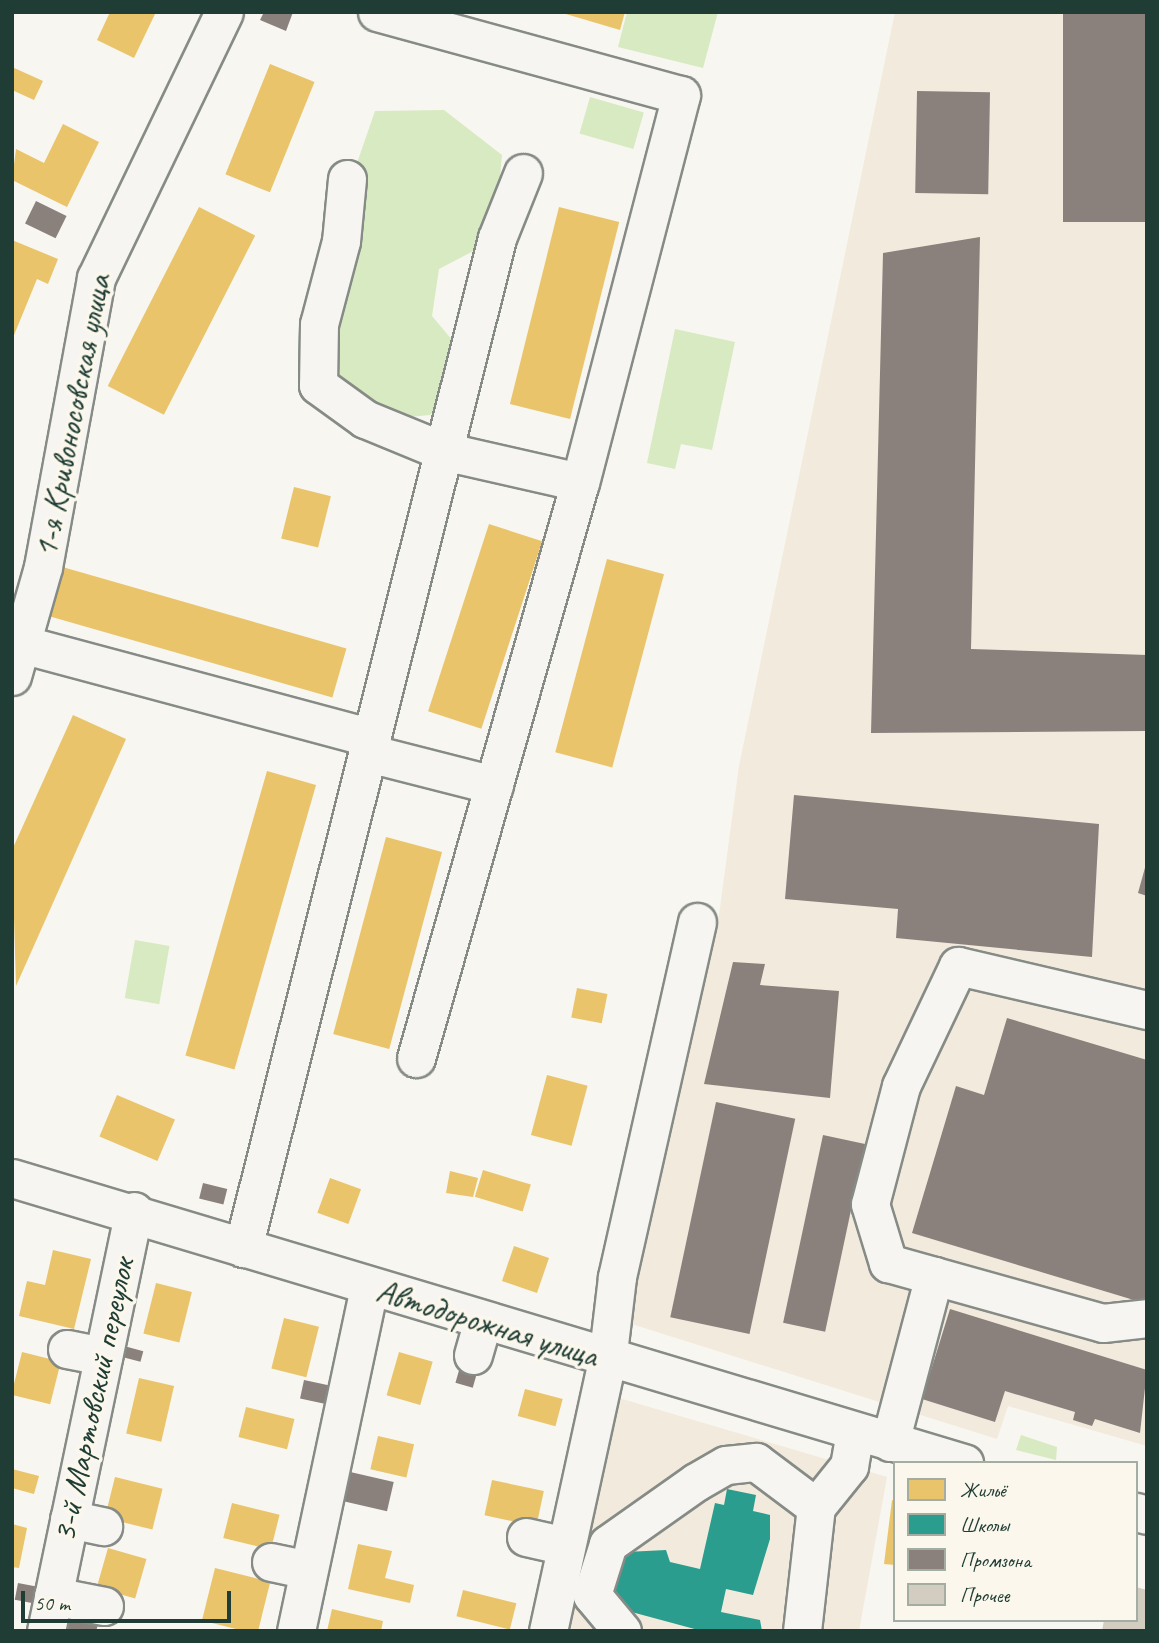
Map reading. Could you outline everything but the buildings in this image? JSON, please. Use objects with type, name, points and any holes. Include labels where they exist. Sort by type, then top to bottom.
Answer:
[{"type":"street","name":"1-я Кривоносовская улица","points":[[17,660],[43,568],[96,278],[224,12]]},
{"type":"street","points":[[377,12],[681,95],[580,482],[416,1058]]},
{"type":"street","points":[[243,1248],[497,238],[523,173]]},
{"type":"street","points":[[347,179],[341,241],[319,324],[318,384],[365,419],[443,451],[580,482]]},
{"type":"street","points":[[17,660],[369,746],[494,785]]},
{"type":"street","points":[[548,1631],[607,1360],[617,1277],[697,922]]},
{"type":"street","points":[[1147,1010],[958,966],[901,1086],[870,1204],[888,1263],[1103,1323],[1147,1318]]},
{"type":"street","name":"Автодорожная улица","points":[[12,1178],[134,1211],[369,1289],[478,1339],[607,1360],[957,1461]]},
{"type":"street","name":"3-й Мартовский переулок","points":[[53,1619],[86,1522],[104,1426],[103,1356],[134,1211]]},
{"type":"street","points":[[890,1442],[934,1276]]},
{"type":"street","points":[[296,1631],[300,1580],[335,1484],[336,1397],[369,1289]]},
{"type":"street","points":[[67,1349],[103,1356]]},
{"type":"street","points":[[802,1631],[816,1507],[849,1466],[855,1432]]},
{"type":"street","points":[[622,1631],[592,1595],[608,1544],[696,1482],[726,1465],[756,1462],[816,1507]]},
{"type":"street","points":[[526,1537],[566,1546]]},
{"type":"street","points":[[53,1619],[104,1606]]},
{"type":"shaded area","points":[[895,12],[1147,12],[1147,1446],[1008,1406],[997,1439],[622,1321],[719,915],[739,766]]},
{"type":"shaded area","points":[[612,1396],[887,1477],[859,1631],[560,1631]]},
{"type":"green space","points":[[627,12],[718,12],[703,68],[618,47]]},
{"type":"green space","points":[[590,97],[644,112],[633,149],[580,134]]},
{"type":"green space","points":[[444,110],[502,155],[497,209],[481,247],[439,269],[432,316],[453,341],[443,370],[445,402],[430,415],[399,418],[360,404],[337,373],[338,305],[352,236],[357,163],[375,111]]},
{"type":"green space","points":[[675,329],[735,342],[712,450],[681,444],[675,469],[647,463]]},
{"type":"green space","points":[[135,940],[169,946],[159,1004],[125,998]]},
{"type":"green space","points":[[1021,1435],[1057,1447],[1056,1460],[1016,1450]]}]
